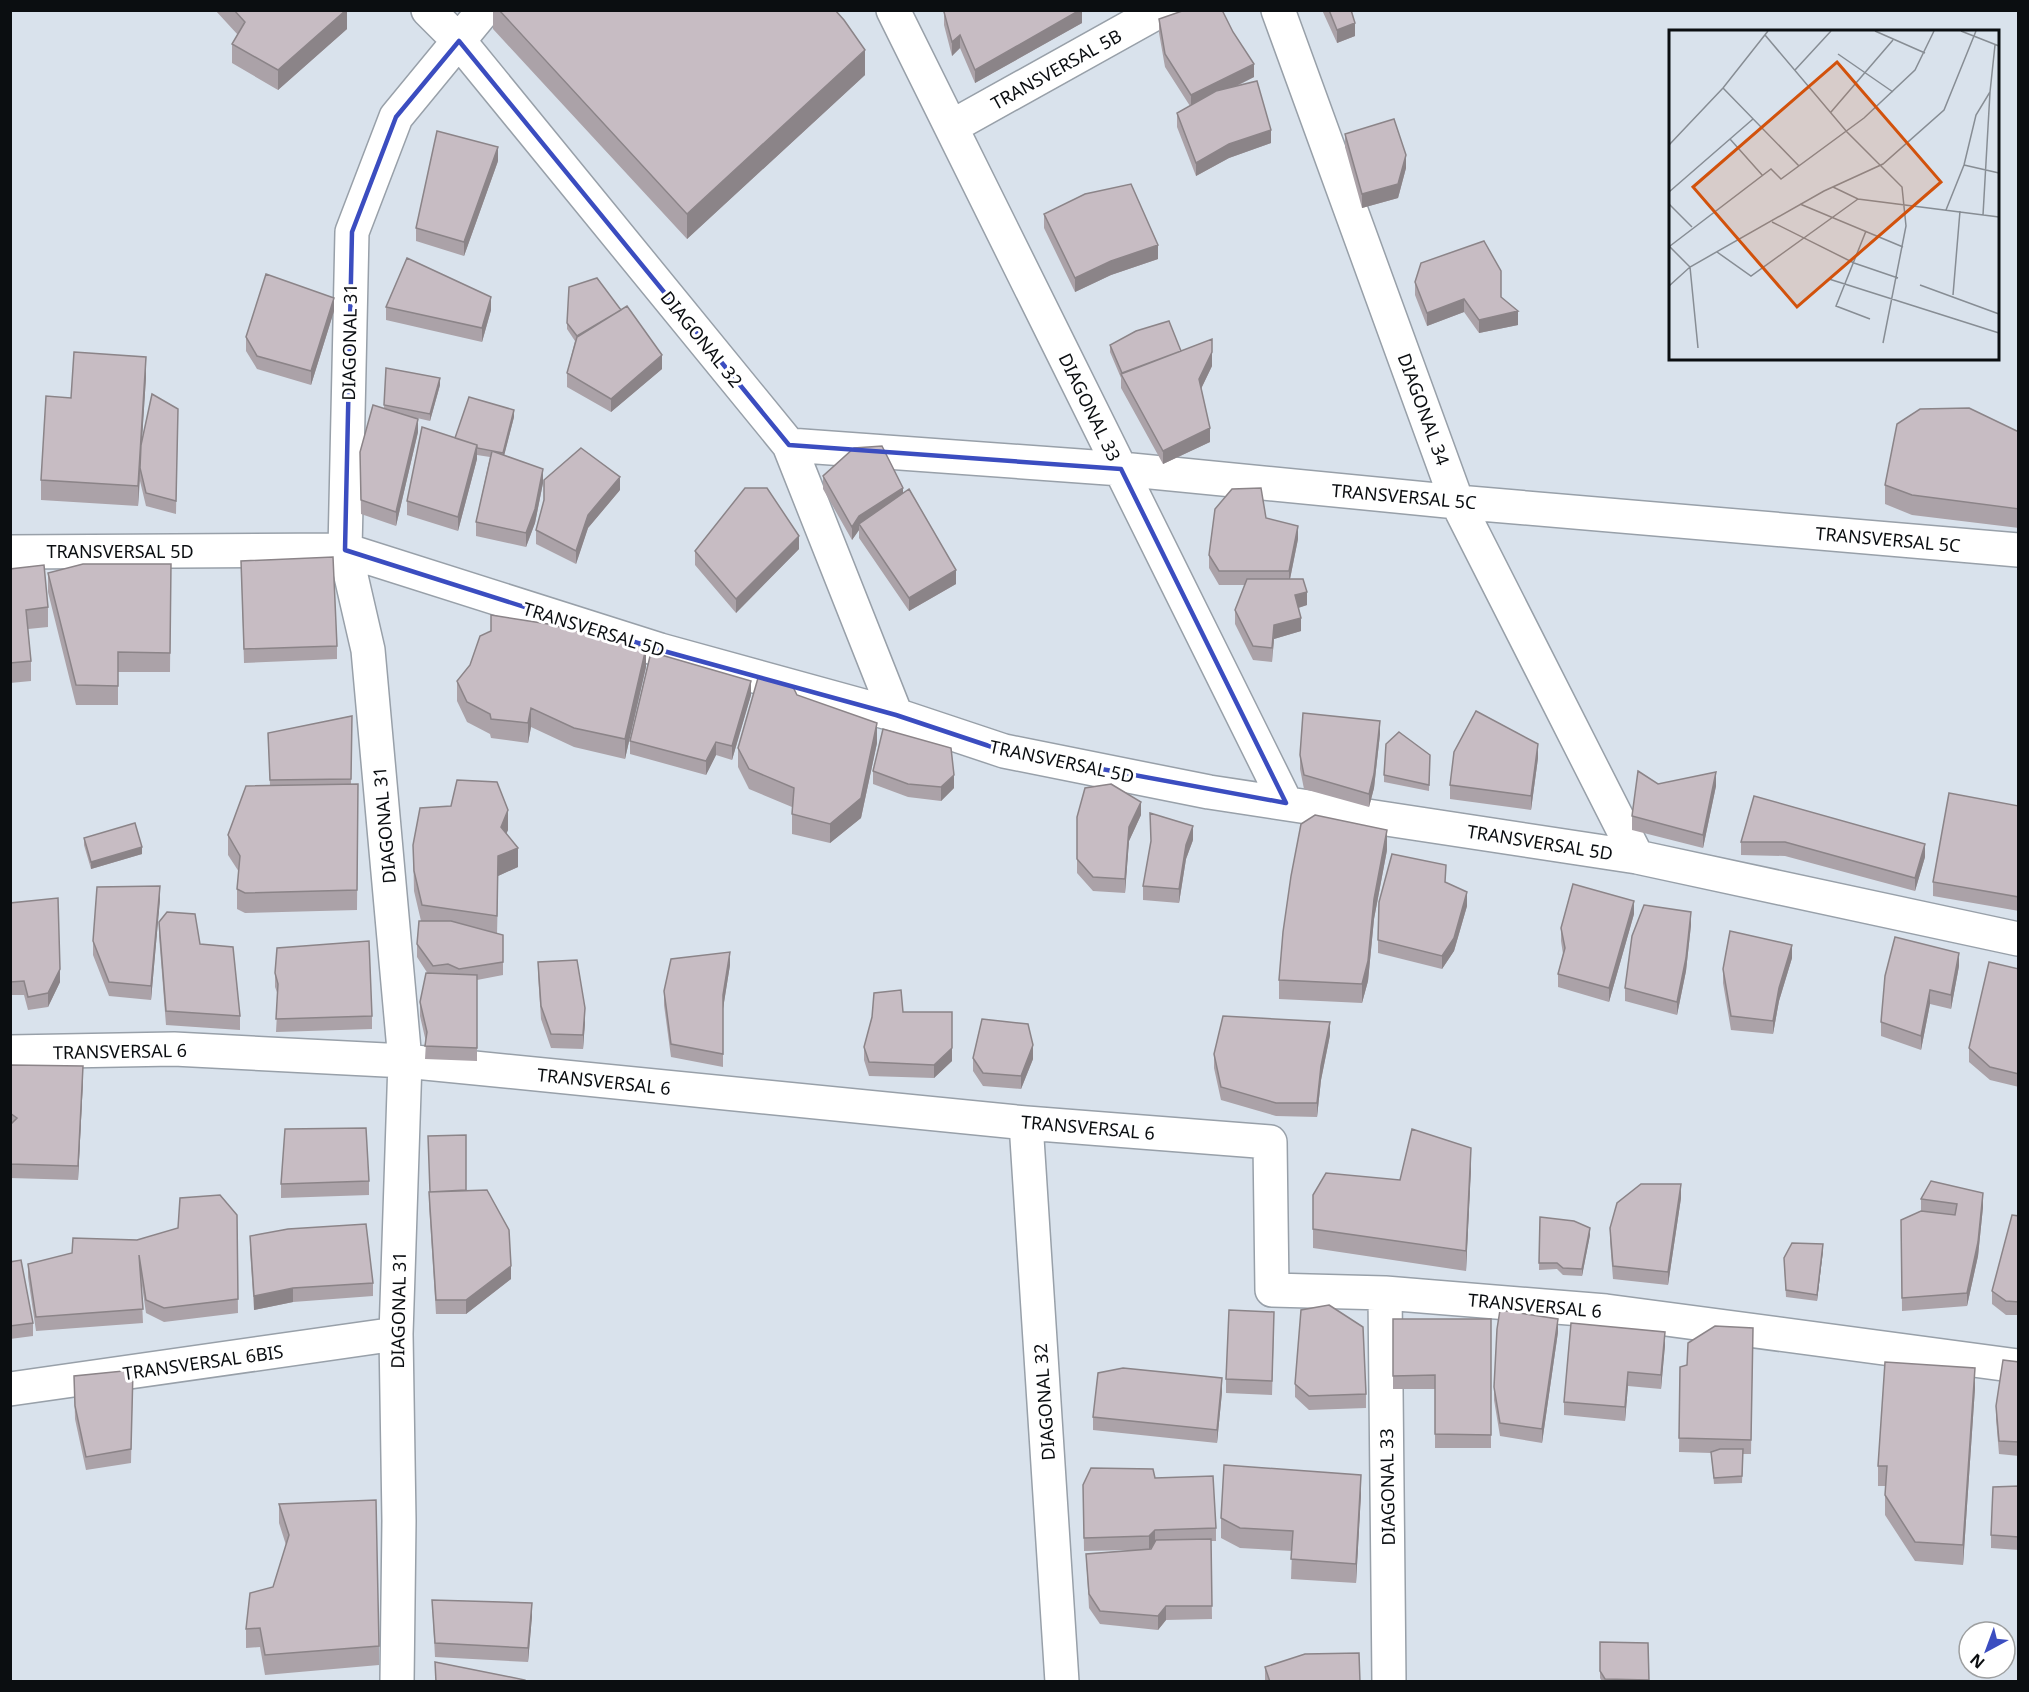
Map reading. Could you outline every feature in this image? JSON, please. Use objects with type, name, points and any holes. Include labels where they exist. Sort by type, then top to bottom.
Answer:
[{"type":"street","name":"DIAGONAL 32","points":[[428,10],[459,41],[789,445],[896,715]]},
{"type":"street","name":"DIAGONAL 31","points":[[397,1682],[399,1521],[396,1334],[405,1061],[368,650],[345,550],[352,232],[396,117],[484,10]]},
{"type":"street","name":"DIAGONAL 33","points":[[893,10],[1287,803]]},
{"type":"street","name":"TRANSVERSAL 5B","points":[[951,127],[1161,10]]},
{"type":"street","name":"DIAGONAL 34","points":[[1278,10],[1458,502],[1637,857]]},
{"type":"street","name":"TRANSVERSAL 5C","points":[[789,445],[1121,468],[1458,502],[2019,550]]},
{"type":"street","name":"TRANSVERSAL 5D","points":[[10,552],[345,550],[660,650],[896,715],[1004,751],[1209,792],[1637,857],[2019,939]]},
{"type":"street","name":"TRANSVERSAL 6","points":[[10,1052],[174,1048],[405,1061],[1026,1123],[1270,1142],[1272,1290],[1385,1293],[1606,1311],[2019,1366]]},
{"type":"street","name":"DIAGONAL 32","points":[[1026,1123],[1062,1682]]},
{"type":"street","name":"DIAGONAL 33","points":[[1385,1293],[1389,1682]]},
{"type":"street","name":"TRANSVERSAL 6BIS","points":[[10,1389],[396,1334]]},
{"type":"highlighted area","points":[[459,41],[789,445],[1121,469],[1286,803],[1004,751],[896,715],[660,650],[345,550],[352,232],[396,117]]},
{"type":"building","points":[[234,10],[346,10],[278,70],[232,44],[245,22]]},
{"type":"building","points":[[499,10],[835,10],[865,50],[687,214]]},
{"type":"building","points":[[946,10],[1080,10],[975,70],[960,35],[952,42],[944,12]]},
{"type":"building","points":[[1185,10],[1222,10],[1254,64],[1191,95],[1165,54],[1159,19]]},
{"type":"building","points":[[1329,10],[1351,10],[1355,23],[1337,30]]},
{"type":"building","points":[[1257,81],[1271,130],[1229,144],[1196,163],[1177,113],[1216,91]]},
{"type":"building","points":[[1394,119],[1406,155],[1398,184],[1362,194],[1345,134]]},
{"type":"building","points":[[437,131],[498,147],[464,242],[416,228]]},
{"type":"building","points":[[1131,184],[1158,245],[1111,261],[1075,278],[1044,214],[1085,194]]},
{"type":"building","points":[[1484,241],[1501,271],[1501,297],[1518,311],[1479,320],[1464,299],[1427,313],[1415,282],[1421,263]]},
{"type":"building","points":[[407,258],[491,297],[482,328],[386,307]]},
{"type":"building","points":[[266,274],[334,298],[311,371],[257,356],[246,337]]},
{"type":"building","points":[[597,278],[621,310],[577,336],[567,323],[569,287]]},
{"type":"building","points":[[627,306],[662,355],[611,399],[567,373],[577,337]]},
{"type":"building","points":[[1169,321],[1181,351],[1122,373],[1110,345],[1136,331]]},
{"type":"building","points":[[1212,339],[1212,352],[1199,379],[1210,428],[1163,451],[1121,374]]},
{"type":"building","points":[[74,352],[146,357],[138,486],[41,480],[46,396],[71,398]]},
{"type":"building","points":[[386,368],[440,378],[430,414],[384,405]]},
{"type":"building","points":[[152,394],[178,409],[176,501],[146,493],[140,468],[141,445]]},
{"type":"building","points":[[469,397],[514,410],[503,453],[477,448],[477,445],[455,438]]},
{"type":"building","points":[[373,405],[418,419],[396,512],[361,500],[360,452]]},
{"type":"building","points":[[1969,408],[2019,432],[2019,509],[1912,495],[1885,485],[1897,424],[1920,409]]},
{"type":"building","points":[[422,427],[477,445],[458,517],[407,501]]},
{"type":"building","points":[[882,446],[903,488],[859,516],[852,527],[823,476],[854,448]]},
{"type":"building","points":[[581,448],[620,477],[588,515],[576,551],[536,530],[544,500],[544,480]]},
{"type":"building","points":[[492,451],[543,469],[535,509],[526,533],[476,522]]},
{"type":"building","points":[[745,488],[767,488],[799,536],[736,599],[695,551]]},
{"type":"building","points":[[1261,488],[1266,518],[1298,526],[1289,571],[1219,571],[1209,555],[1215,509],[1232,489]]},
{"type":"building","points":[[909,489],[956,570],[909,598],[859,524]]},
{"type":"building","points":[[333,557],[337,646],[244,649],[241,561]]},
{"type":"building","points":[[83,564],[171,564],[170,653],[118,652],[118,686],[76,685],[48,573]]},
{"type":"building","points":[[44,565],[48,607],[26,610],[31,661],[10,663],[10,569]]},
{"type":"building","points":[[1247,579],[1303,579],[1307,592],[1295,595],[1301,618],[1274,625],[1272,648],[1253,646],[1235,610]]},
{"type":"building","points":[[491,615],[548,624],[646,648],[625,739],[574,728],[531,708],[528,723],[491,719],[490,714],[467,702],[457,681],[470,665],[480,636],[491,631]]},
{"type":"building","points":[[651,652],[751,681],[732,746],[716,742],[706,761],[630,741]]},
{"type":"building","points":[[758,678],[793,687],[797,695],[877,723],[861,798],[830,824],[792,814],[794,788],[749,769],[738,748]]},
{"type":"building","points":[[1476,711],[1538,744],[1531,796],[1450,785],[1454,752]]},
{"type":"building","points":[[1303,713],[1380,721],[1374,774],[1369,794],[1304,775],[1300,755]]},
{"type":"building","points":[[352,716],[351,779],[270,780],[268,733]]},
{"type":"building","points":[[883,729],[951,748],[954,775],[941,787],[908,784],[873,771]]},
{"type":"building","points":[[1399,732],[1430,755],[1429,785],[1384,775],[1386,744]]},
{"type":"building","points":[[1638,771],[1658,784],[1716,772],[1703,835],[1632,816]]},
{"type":"building","points":[[457,780],[497,782],[508,810],[501,827],[518,848],[498,856],[497,916],[422,905],[414,871],[413,845],[420,808],[451,806]]},
{"type":"building","points":[[358,784],[357,890],[245,893],[237,889],[240,856],[228,835],[246,786]]},
{"type":"building","points":[[1111,784],[1141,802],[1129,827],[1125,879],[1093,877],[1077,859],[1077,817],[1085,788]]},
{"type":"building","points":[[1949,793],[2019,806],[2019,897],[1933,882]]},
{"type":"building","points":[[1754,796],[1925,844],[1915,878],[1785,842],[1741,842]]},
{"type":"building","points":[[1150,813],[1193,826],[1186,845],[1179,889],[1143,886],[1151,841]]},
{"type":"building","points":[[1315,815],[1387,830],[1374,899],[1368,961],[1362,984],[1279,980],[1283,932],[1301,824]]},
{"type":"building","points":[[135,823],[142,847],[91,862],[84,838]]},
{"type":"building","points":[[1392,854],[1446,865],[1445,882],[1467,892],[1454,938],[1442,956],[1378,940],[1379,902]]},
{"type":"building","points":[[1573,884],[1634,901],[1609,988],[1558,974],[1565,948],[1561,928]]},
{"type":"building","points":[[160,886],[151,986],[109,982],[93,941],[97,887]]},
{"type":"building","points":[[58,898],[60,969],[48,993],[28,997],[24,981],[10,982],[10,903]]},
{"type":"building","points":[[1644,905],[1691,912],[1686,958],[1677,1002],[1625,988],[1632,936]]},
{"type":"building","points":[[167,912],[195,914],[200,944],[233,947],[240,1016],[166,1011],[159,922]]},
{"type":"building","points":[[419,921],[451,921],[503,935],[503,962],[459,969],[448,964],[433,966],[417,944]]},
{"type":"building","points":[[1730,931],[1792,945],[1779,988],[1773,1021],[1731,1016],[1723,969]]},
{"type":"building","points":[[1895,937],[1959,953],[1951,995],[1930,990],[1921,1036],[1881,1022],[1885,976]]},
{"type":"building","points":[[369,941],[372,1016],[276,1019],[277,948]]},
{"type":"building","points":[[730,952],[723,995],[723,1054],[671,1044],[664,991],[671,959]]},
{"type":"building","points":[[577,960],[585,1008],[583,1035],[551,1034],[541,1006],[538,962]]},
{"type":"building","points":[[1989,962],[2019,969],[2019,1074],[1990,1067],[1969,1048]]},
{"type":"building","points":[[426,973],[477,975],[477,1048],[425,1046],[427,1032],[420,1002]]},
{"type":"building","points":[[901,990],[903,1012],[952,1012],[952,1048],[934,1065],[869,1062],[864,1047],[872,1017],[874,993]]},
{"type":"building","points":[[1223,1016],[1330,1022],[1321,1066],[1317,1103],[1276,1103],[1221,1087],[1214,1054]]},
{"type":"building","points":[[982,1019],[1028,1024],[1033,1045],[1021,1076],[983,1073],[973,1058]]},
{"type":"building","points":[[10,1065],[83,1066],[78,1166],[10,1164],[10,1125],[17,1118],[10,1113]]},
{"type":"building","points":[[366,1128],[369,1181],[281,1184],[285,1129]]},
{"type":"building","points":[[1412,1129],[1471,1148],[1466,1251],[1313,1229],[1313,1195],[1326,1173],[1400,1180]]},
{"type":"building","points":[[466,1135],[466,1190],[430,1192],[428,1136]]},
{"type":"building","points":[[1931,1181],[1983,1193],[1978,1242],[1967,1293],[1902,1298],[1901,1220],[1921,1211],[1955,1215],[1957,1204],[1921,1199]]},
{"type":"building","points":[[1641,1184],[1681,1184],[1668,1272],[1613,1266],[1610,1228],[1617,1203]]},
{"type":"building","points":[[487,1190],[509,1230],[511,1266],[466,1300],[436,1300],[429,1192]]},
{"type":"building","points":[[220,1195],[237,1215],[238,1299],[164,1308],[146,1300],[139,1255],[143,1309],[36,1317],[28,1264],[72,1253],[73,1238],[137,1240],[178,1228],[180,1198]]},
{"type":"building","points":[[2012,1215],[2019,1216],[2019,1302],[2006,1301],[1992,1291]]},
{"type":"building","points":[[1540,1217],[1574,1221],[1590,1228],[1582,1269],[1563,1268],[1557,1263],[1539,1263]]},
{"type":"building","points":[[366,1224],[373,1283],[293,1288],[254,1296],[250,1236],[288,1229]]},
{"type":"building","points":[[1792,1243],[1823,1244],[1817,1295],[1786,1290],[1784,1258]]},
{"type":"building","points":[[21,1260],[33,1323],[10,1326],[10,1262]]},
{"type":"building","points":[[1329,1305],[1363,1327],[1366,1394],[1309,1396],[1295,1384],[1301,1310]]},
{"type":"building","points":[[1229,1310],[1274,1312],[1272,1381],[1226,1379]]},
{"type":"building","points":[[1500,1310],[1558,1319],[1542,1429],[1500,1423],[1494,1387]]},
{"type":"building","points":[[1393,1319],[1491,1319],[1491,1435],[1435,1434],[1435,1375],[1393,1376]]},
{"type":"building","points":[[1571,1323],[1665,1332],[1661,1375],[1628,1372],[1625,1407],[1564,1402]]},
{"type":"building","points":[[1715,1326],[1753,1328],[1751,1440],[1679,1438],[1680,1367],[1687,1365],[1688,1343]]},
{"type":"building","points":[[2003,1360],[2019,1362],[2019,1442],[1999,1441],[1996,1406]]},
{"type":"building","points":[[1885,1362],[1975,1368],[1963,1545],[1915,1542],[1885,1495],[1887,1466],[1878,1466]]},
{"type":"building","points":[[1123,1368],[1222,1378],[1217,1430],[1093,1417],[1098,1373]]},
{"type":"building","points":[[133,1370],[131,1449],[86,1457],[75,1406],[74,1376]]},
{"type":"building","points":[[1720,1449],[1743,1449],[1742,1476],[1714,1478],[1711,1452]]},
{"type":"building","points":[[1224,1465],[1361,1475],[1356,1564],[1291,1559],[1293,1531],[1240,1528],[1221,1518]]},
{"type":"building","points":[[1091,1468],[1153,1469],[1155,1478],[1213,1476],[1216,1528],[1155,1530],[1149,1536],[1084,1538],[1083,1485]]},
{"type":"building","points":[[2019,1486],[2019,1537],[1991,1535],[1993,1487]]},
{"type":"building","points":[[376,1500],[379,1646],[265,1655],[260,1628],[246,1629],[250,1593],[273,1587],[289,1535],[279,1504]]},
{"type":"building","points":[[1211,1539],[1212,1606],[1166,1606],[1158,1616],[1100,1611],[1089,1594],[1086,1554],[1151,1549],[1156,1540]]},
{"type":"building","points":[[432,1600],[532,1603],[528,1648],[435,1643]]},
{"type":"building","points":[[1600,1642],[1648,1643],[1649,1680],[1605,1679],[1600,1671]]},
{"type":"building","points":[[1359,1653],[1360,1682],[1270,1682],[1265,1667],[1305,1654]]},
{"type":"building","points":[[435,1662],[525,1680],[525,1682],[436,1682]]}]
